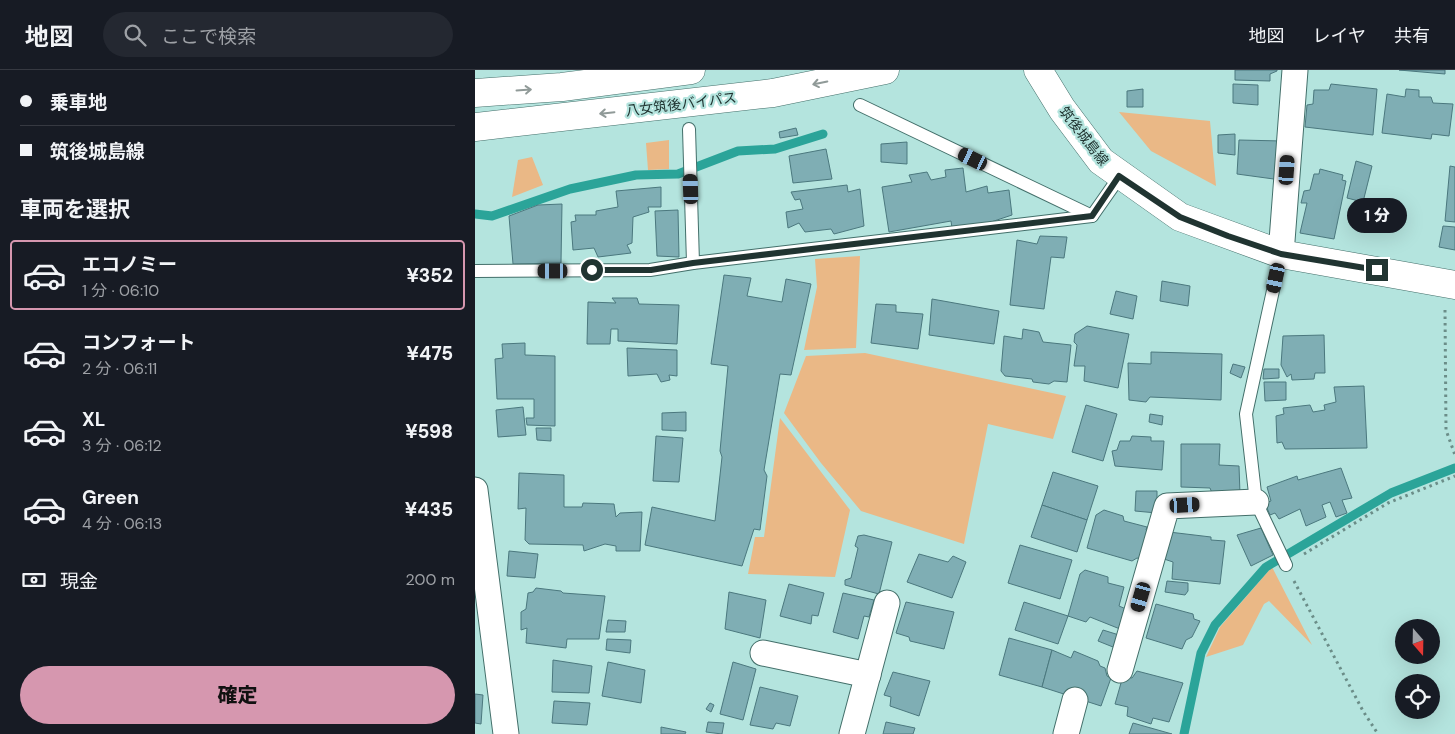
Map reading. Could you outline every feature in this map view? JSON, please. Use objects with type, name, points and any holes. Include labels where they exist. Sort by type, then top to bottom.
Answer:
[{"type":"main road","points":[[475,93],[562,87],[629,74],[691,70]]},
{"type":"main road","name":"八女筑後バイパス","points":[[475,127],[773,93],[885,70]]},
{"type":"main road","name":"筑後城島線","points":[[1038,70],[1062,109],[1101,161],[1119,176],[1180,217],[1281,254],[1453,285]]},
{"type":"street","points":[[1281,254],[1295,70]]},
{"type":"street","points":[[475,490],[506,734]]},
{"type":"street","points":[[1120,670],[1167,506],[1256,502]]},
{"type":"street","points":[[852,734],[887,603]]},
{"type":"street","points":[[763,653],[868,675]]},
{"type":"street","points":[[1066,734],[1075,700]]},
{"type":"lane","points":[[860,105],[1092,216]]},
{"type":"lane","points":[[689,129],[693,263]]},
{"type":"lane","points":[[475,271],[651,270],[693,263],[1092,216],[1119,176]]},
{"type":"lane","points":[[1281,254],[1246,414],[1256,502],[1286,565]]},
{"type":"path","points":[[1453,285],[1445,306],[1446,430],[1455,455]]},
{"type":"path","points":[[1378,734],[1363,711],[1286,565],[1388,503],[1455,476]]},
{"type":"shaded area","points":[[1119,112],[1210,121],[1216,186],[1151,151]]},
{"type":"shaded area","points":[[669,140],[669,169],[648,170],[646,143]]},
{"type":"shaded area","points":[[532,157],[543,185],[512,197],[518,160]]},
{"type":"shaded area","points":[[860,256],[856,348],[804,350],[817,287],[815,259]]},
{"type":"shaded area","points":[[865,353],[1066,396],[1053,439],[988,424],[964,544],[861,511],[821,463],[784,413],[806,356]]},
{"type":"shaded area","points":[[780,418],[850,510],[835,577],[748,574],[755,537],[764,537]]},
{"type":"shaded area","points":[[1272,567],[1312,645],[1269,601],[1264,604],[1243,645],[1206,657],[1220,627]]},
{"type":"building","points":[[1235,70],[1277,71],[1270,74],[1270,81],[1235,80]]},
{"type":"building","points":[[1399,70],[1445,70],[1445,74]]},
{"type":"building","points":[[1233,84],[1258,85],[1258,105],[1233,103]]},
{"type":"building","points":[[1331,84],[1377,89],[1373,135],[1305,127],[1307,105],[1313,104],[1314,90],[1329,90]]},
{"type":"building","points":[[1143,89],[1143,107],[1127,107],[1127,91]]},
{"type":"building","points":[[1406,89],[1419,90],[1419,97],[1431,97],[1433,103],[1453,104],[1449,136],[1432,134],[1431,139],[1382,133],[1387,94],[1405,97]]},
{"type":"building","points":[[796,128],[798,135],[780,138],[779,132]]},
{"type":"building","points":[[1235,134],[1235,155],[1218,153],[1218,135]]},
{"type":"building","points":[[1239,140],[1282,141],[1281,180],[1237,174]]},
{"type":"building","points":[[907,142],[907,164],[881,162],[881,144]]},
{"type":"building","points":[[826,149],[832,179],[793,183],[789,156]]},
{"type":"building","points":[[1356,161],[1372,166],[1363,202],[1347,198]]},
{"type":"building","points":[[1450,166],[1455,167],[1455,222],[1445,221]]},
{"type":"building","points":[[963,168],[966,192],[987,186],[988,193],[1009,190],[1012,215],[988,223],[952,228],[951,221],[889,232],[882,187],[912,182],[909,175],[927,172],[931,180],[946,177],[945,170]]},
{"type":"building","points":[[1320,169],[1343,175],[1342,180],[1346,181],[1334,239],[1300,233],[1307,203],[1301,203],[1304,191],[1310,190],[1314,174],[1319,174]]},
{"type":"building","points":[[847,185],[848,192],[860,189],[864,226],[834,234],[831,229],[805,232],[799,223],[788,228],[786,212],[803,209],[800,199],[795,200],[791,192]]},
{"type":"building","points":[[661,187],[661,207],[648,207],[649,212],[633,217],[632,243],[627,245],[631,253],[598,257],[594,248],[573,250],[571,222],[576,221],[575,215],[596,215],[596,211],[618,207],[616,191]]},
{"type":"building","points":[[562,204],[561,263],[513,264],[509,216],[538,205]]},
{"type":"building","points":[[678,210],[679,257],[657,256],[655,211]]},
{"type":"building","points":[[1443,226],[1455,227],[1455,250],[1439,247]]},
{"type":"building","points":[[1040,236],[1067,237],[1064,258],[1051,257],[1044,309],[1010,305],[1017,240],[1037,244]]},
{"type":"building","points":[[724,275],[751,278],[747,296],[782,302],[786,279],[811,284],[791,375],[780,374],[764,470],[767,476],[760,530],[754,529],[742,566],[645,545],[652,507],[715,521],[722,457],[720,451],[728,366],[711,364]]},
{"type":"building","points":[[1162,281],[1190,286],[1188,306],[1160,301]]},
{"type":"building","points":[[1116,291],[1137,296],[1133,319],[1110,314]]},
{"type":"building","points":[[612,298],[637,298],[639,304],[679,305],[677,344],[618,341],[618,329],[611,329],[610,344],[587,344],[588,302],[616,303]]},
{"type":"building","points":[[932,299],[999,311],[994,344],[929,335]]},
{"type":"building","points":[[876,304],[896,305],[896,312],[923,314],[918,349],[871,343]]},
{"type":"building","points":[[1087,326],[1129,334],[1118,388],[1084,381],[1085,366],[1074,366],[1077,345],[1074,342],[1075,334]]},
{"type":"building","points":[[1023,329],[1039,332],[1043,342],[1071,345],[1067,382],[1054,381],[1049,384],[1033,382],[1032,379],[1005,376],[1001,371],[1004,336],[1022,339]]},
{"type":"building","points":[[1324,335],[1325,373],[1315,373],[1314,379],[1292,380],[1291,374],[1287,377],[1281,365],[1283,336]]},
{"type":"building","points":[[525,343],[525,355],[555,356],[555,426],[527,425],[526,418],[534,418],[534,399],[497,399],[495,359],[503,358],[502,344]]},
{"type":"building","points":[[627,348],[677,350],[677,376],[669,375],[670,380],[661,382],[657,374],[628,376]]},
{"type":"building","points":[[1151,352],[1222,354],[1221,400],[1150,397],[1146,402],[1129,400],[1128,363],[1151,364]]},
{"type":"building","points":[[1233,364],[1245,367],[1241,378],[1230,373]]},
{"type":"building","points":[[1264,369],[1279,369],[1279,378],[1263,379]]},
{"type":"building","points":[[1264,382],[1286,382],[1286,400],[1265,401]]},
{"type":"building","points":[[1364,386],[1367,448],[1285,449],[1282,442],[1277,443],[1276,416],[1284,414],[1283,408],[1310,405],[1313,412],[1325,410],[1324,405],[1336,402],[1334,387]]},
{"type":"building","points":[[1086,405],[1117,414],[1103,461],[1072,452]]},
{"type":"building","points":[[523,407],[526,435],[498,437],[496,410]]},
{"type":"building","points":[[686,412],[686,431],[662,430],[662,413]]},
{"type":"building","points":[[1150,414],[1163,416],[1162,425],[1149,422]]},
{"type":"building","points":[[536,428],[551,428],[551,441],[537,440]]},
{"type":"building","points":[[656,436],[683,438],[679,482],[653,481]]},
{"type":"building","points":[[1132,436],[1151,437],[1151,441],[1164,441],[1162,470],[1115,466],[1112,451],[1117,450],[1120,441],[1130,441]]},
{"type":"building","points":[[1181,444],[1220,444],[1219,465],[1239,466],[1240,494],[1212,493],[1210,488],[1181,487]]},
{"type":"building","points":[[1341,468],[1352,498],[1342,500],[1347,513],[1336,517],[1330,502],[1322,505],[1326,517],[1306,526],[1300,509],[1279,519],[1275,513],[1270,515],[1265,503],[1271,501],[1267,487],[1297,476],[1298,480]]},
{"type":"building","points":[[1053,472],[1098,486],[1087,520],[1042,505]]},
{"type":"building","points":[[519,473],[564,475],[564,507],[582,507],[583,503],[614,504],[616,517],[620,513],[642,512],[640,551],[616,551],[616,546],[605,544],[584,551],[583,545],[529,544],[525,540],[526,508],[518,509]]},
{"type":"building","points":[[1136,491],[1157,491],[1157,513],[1135,511]]},
{"type":"building","points":[[1042,505],[1087,520],[1077,552],[1031,537]]},
{"type":"building","points":[[1104,510],[1123,516],[1124,521],[1147,527],[1146,530],[1150,532],[1144,560],[1137,558],[1132,561],[1087,548],[1096,515]]},
{"type":"building","points":[[1261,528],[1273,555],[1251,566],[1237,535]]},
{"type":"building","points":[[1169,532],[1211,537],[1211,540],[1225,541],[1220,584],[1172,579],[1173,562],[1164,559]]},
{"type":"building","points":[[864,535],[892,542],[879,594],[845,585],[845,580],[851,578],[858,548],[855,546],[858,536]]},
{"type":"building","points":[[1020,545],[1072,560],[1060,599],[1008,583]]},
{"type":"building","points":[[509,551],[538,554],[535,578],[507,576]]},
{"type":"building","points":[[919,554],[948,562],[953,556],[966,562],[952,598],[907,582]]},
{"type":"building","points":[[1085,570],[1108,577],[1108,583],[1124,587],[1119,606],[1126,609],[1120,629],[1090,617],[1086,622],[1068,616],[1080,574]]},
{"type":"building","points":[[1167,581],[1188,583],[1188,591],[1185,595],[1165,592]]},
{"type":"building","points":[[789,584],[824,593],[818,616],[812,615],[811,624],[780,616]]},
{"type":"building","points":[[536,588],[561,591],[563,593],[605,596],[599,639],[567,639],[566,648],[526,643],[527,628],[521,630],[521,612],[526,609],[528,593],[533,592]]},
{"type":"building","points":[[729,592],[766,600],[760,638],[725,629]]},
{"type":"building","points":[[843,593],[874,600],[869,617],[864,616],[858,639],[833,632]]},
{"type":"building","points":[[906,602],[954,612],[944,649],[910,641],[909,637],[896,633]]},
{"type":"building","points":[[1024,602],[1068,616],[1058,644],[1015,630]]},
{"type":"building","points":[[1156,604],[1193,614],[1194,619],[1200,621],[1192,637],[1186,640],[1182,649],[1146,638]]},
{"type":"building","points":[[608,620],[626,621],[625,632],[606,632]]},
{"type":"building","points":[[1103,630],[1119,635],[1113,647],[1098,641]]},
{"type":"building","points":[[1009,638],[1052,650],[1042,687],[999,675]]},
{"type":"building","points":[[607,639],[631,640],[630,653],[606,650]]},
{"type":"building","points":[[1052,650],[1071,658],[1074,651],[1098,661],[1100,666],[1105,668],[1107,676],[1111,678],[1101,706],[1042,687]]},
{"type":"building","points":[[553,660],[592,666],[589,693],[552,692]]},
{"type":"building","points":[[608,662],[645,670],[641,703],[602,696]]},
{"type":"building","points":[[733,662],[756,669],[743,720],[720,714]]},
{"type":"building","points":[[1137,671],[1183,683],[1169,722],[1153,718],[1151,724],[1127,716],[1128,707],[1115,704],[1123,676],[1132,678]]},
{"type":"building","points":[[893,672],[930,681],[919,716],[890,706],[891,697],[884,695]]},
{"type":"building","points":[[760,687],[798,696],[790,726],[776,723],[773,729],[750,725]]},
{"type":"building","points":[[475,694],[483,695],[481,724],[475,723]]},
{"type":"building","points":[[554,701],[590,703],[587,725],[552,723]]},
{"type":"building","points":[[710,703],[714,705],[711,712],[706,709]]},
{"type":"building","points":[[708,722],[724,723],[722,734],[706,732]]},
{"type":"building","points":[[886,722],[915,728],[913,734],[883,734]]},
{"type":"building","points":[[1133,723],[1172,734],[1129,734]]},
{"type":"building","points":[[661,727],[686,732],[685,734],[661,734]]},
{"type":"waterway","points":[[475,214],[492,216],[570,189],[636,175],[678,174],[738,151],[775,149],[823,134]]},
{"type":"waterway","points":[[1184,734],[1201,653],[1215,625],[1266,567],[1391,493],[1455,468]]},
{"type":"route","points":[[592,270],[651,270],[693,263],[1092,216],[1119,176],[1180,217],[1228,236],[1281,254],[1377,270]]}]
